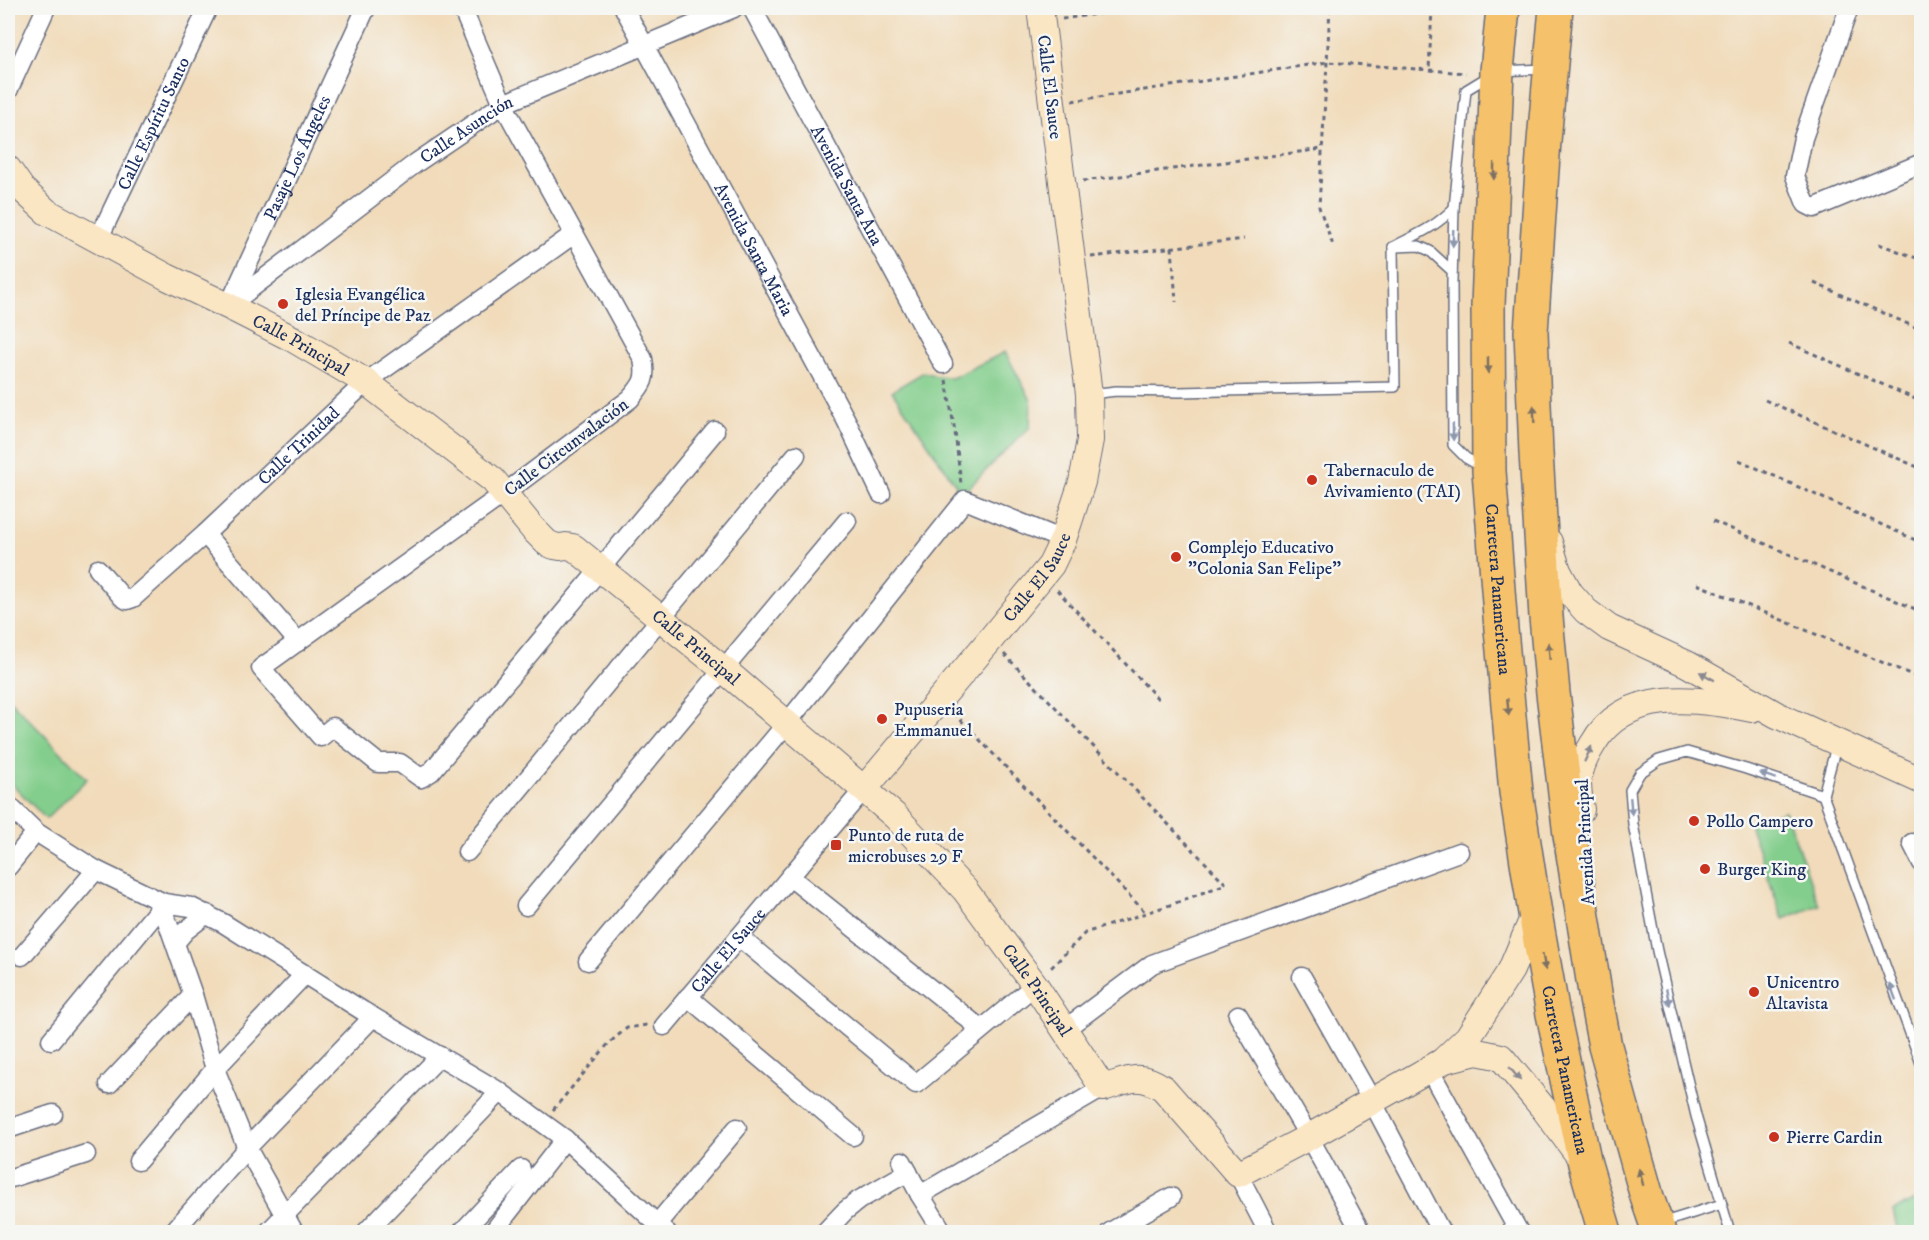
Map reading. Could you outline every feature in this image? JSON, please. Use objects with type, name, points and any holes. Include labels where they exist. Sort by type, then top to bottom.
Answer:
[{"type":"highway","points":[[1502,18],[1510,36],[1531,40],[1540,39],[1555,18]]},
{"type":"highway","name":"Carretera Panamericana","points":[[1502,18],[1482,72],[1495,119],[1488,306],[1489,471],[1500,628],[1516,792],[1535,913],[1553,1014],[1585,1164],[1605,1233]]},
{"type":"highway","points":[[1555,18],[1532,332],[1536,453],[1553,693],[1570,836],[1605,1046],[1657,1229]]},
{"type":"highway","points":[[1495,119],[1509,106],[1517,103],[1528,103],[1547,117]]},
{"type":"street","points":[[8,91],[46,8]]},
{"type":"street","name":"Calle Espíritu Santo","points":[[98,240],[208,8]]},
{"type":"street","name":"Pasaje Los Ángeles","points":[[228,306],[366,8]]},
{"type":"street","name":"Calle Circunvalación","points":[[462,8],[503,104],[643,359],[646,373],[640,387],[630,399],[505,493],[261,668],[321,737],[333,727],[378,763],[400,763],[421,778],[431,772],[600,568]]},
{"type":"street","name":"Avenida Santa Maria","points":[[624,8],[846,420],[881,494]]},
{"type":"street","name":"Calle Asunción","points":[[228,306],[416,163],[503,104],[735,8]]},
{"type":"street","name":"Avenida Santa Ana","points":[[752,8],[943,364]]},
{"type":"street","points":[[1849,8],[1803,138],[1795,176],[1806,204],[1815,208],[1922,163]]},
{"type":"street","name":"Calle El Sauce","points":[[664,1026],[990,640],[1043,575],[1063,540],[1082,482],[1090,440],[1089,394],[1041,15]]},
{"type":"street","name":"Calle Principal","points":[[8,169],[22,189],[47,212],[167,278],[293,339],[366,382],[493,480],[547,543],[560,548],[573,547],[723,669],[895,816],[965,890],[1035,985],[1103,1088]]},
{"type":"street","name":"Calle Trinidad","points":[[98,569],[122,597],[127,600],[133,598],[205,534],[366,382],[574,234]]},
{"type":"street","points":[[600,568],[715,431]]},
{"type":"street","name":"Avenida Principal","points":[[1536,453],[1550,548],[1558,571],[1570,593],[1586,611],[1609,628],[1687,664],[1777,715],[1837,744],[1920,776]]},
{"type":"street","points":[[467,852],[796,454]]},
{"type":"street","points":[[588,962],[787,723],[965,500],[1063,540]]},
{"type":"street","points":[[526,906],[847,521]]},
{"type":"street","points":[[205,534],[298,642]]},
{"type":"street","name":"Avenida Principal","points":[[1596,999],[1578,782],[1585,757],[1596,738],[1606,726],[1621,715],[1654,701],[1707,701],[1777,715]]},
{"type":"street","points":[[8,804],[36,832],[96,870],[164,903],[191,907],[207,914],[373,1017],[500,1092],[564,1139],[662,1228],[737,1128]]},
{"type":"street","points":[[8,867],[36,832]]},
{"type":"street","points":[[1912,843],[1922,863]]},
{"type":"street","points":[[1065,1029],[1152,964],[1459,852]]},
{"type":"street","points":[[22,956],[96,870]]},
{"type":"street","points":[[790,876],[981,1029]]},
{"type":"street","points":[[164,903],[165,915],[194,995],[214,1069],[247,1148],[294,1233]]},
{"type":"street","points":[[51,1040],[164,903]]},
{"type":"street","points":[[1238,1174],[1309,1137],[1437,1064],[1468,1037],[1511,970],[1535,913]]},
{"type":"street","points":[[175,943],[185,931],[207,914]]},
{"type":"street","points":[[739,937],[916,1084],[1035,985]]},
{"type":"street","points":[[138,1161],[214,1069],[304,974]]},
{"type":"street","points":[[1302,977],[1372,1101],[1441,1233]]},
{"type":"street","points":[[109,1084],[194,995]]},
{"type":"street","points":[[688,997],[853,1136]]},
{"type":"street","points":[[1238,1015],[1309,1137],[1360,1233]]},
{"type":"street","points":[[172,1233],[247,1148],[373,1017]]},
{"type":"street","points":[[1437,1064],[1477,1052],[1501,1057],[1585,1164]]},
{"type":"street","points":[[268,1233],[440,1056]]},
{"type":"street","points":[[1437,1064],[1519,1233]]},
{"type":"street","points":[[920,1195],[1103,1088],[1136,1077],[1146,1079],[1163,1088],[1238,1174],[1269,1233]]},
{"type":"street","points":[[366,1233],[500,1092]]},
{"type":"street","points":[[8,1129],[53,1114]]},
{"type":"street","points":[[493,1233],[564,1139]]},
{"type":"street","points":[[8,1179],[86,1154]]},
{"type":"street","points":[[825,1233],[845,1211],[905,1167],[943,1233]]},
{"type":"street","points":[[462,1233],[521,1169]]},
{"type":"street","points":[[1110,1233],[1171,1197]]},
{"type":"lane","points":[[1489,471],[1466,458],[1453,446],[1454,208],[1466,90],[1482,72],[1550,68]]},
{"type":"lane","points":[[1393,247],[1441,222],[1454,208]]},
{"type":"lane","points":[[1393,247],[1419,246],[1430,251],[1452,271]]},
{"type":"lane","points":[[1089,394],[1116,391],[1395,387],[1393,247]]},
{"type":"lane","points":[[1837,744],[1823,795],[1922,1066]]},
{"type":"lane","points":[[1730,1233],[1696,1116],[1657,951],[1633,824],[1630,790],[1640,773],[1659,760],[1687,752],[1823,795]]},
{"type":"lane","points":[[1657,1229],[1722,1204]]},
{"type":"path","points":[[1041,15],[1140,8]]},
{"type":"path","points":[[1330,8],[1319,207],[1334,248]]},
{"type":"path","points":[[1395,8],[1432,13]]},
{"type":"path","points":[[1430,70],[1432,8]]},
{"type":"path","points":[[1053,104],[1328,62],[1482,72]]},
{"type":"path","points":[[1063,184],[1322,149]]},
{"type":"path","points":[[1072,259],[1244,239]]},
{"type":"path","points":[[1879,244],[1922,260]]},
{"type":"path","points":[[1172,248],[1176,302]]},
{"type":"path","points":[[1814,283],[1922,330]]},
{"type":"path","points":[[1788,343],[1922,402]]},
{"type":"path","points":[[943,364],[965,500]]},
{"type":"path","points":[[1765,400],[1922,469]]},
{"type":"path","points":[[1739,460],[1922,543]]},
{"type":"path","points":[[1713,521],[1922,612]]},
{"type":"path","points":[[1043,575],[1160,701]]},
{"type":"path","points":[[1698,584],[1922,679]]},
{"type":"path","points":[[990,640],[1226,884],[1085,933],[1035,985]]},
{"type":"path","points":[[940,699],[1146,913]]},
{"type":"path","points":[[541,1123],[609,1043],[627,1028],[645,1025],[664,1026]]},
{"type":"green space","points":[[1005,352],[1031,400],[1030,427],[962,494],[892,391],[924,372],[952,378]]},
{"type":"green space","points":[[8,698],[87,779],[46,819],[8,780]]},
{"type":"green space","points":[[1785,811],[1819,905],[1783,919],[1749,824]]},
{"type":"green space","points":[[1921,1197],[1921,1232],[1898,1232],[1893,1211]]},
{"type":"place","name":"Iglesia Evangélica del Príncipe de Paz","points":[[283,304]]},
{"type":"place","name":"Tabernaculo de Avivamiento (TAI)","points":[[1312,480]]},
{"type":"place","name":"Complejo Educativo \"Colonia San Felipe\"","points":[[1176,557]]},
{"type":"place","name":"Pupuseria Emmanuel","points":[[882,719]]},
{"type":"place","name":"Pollo Campero","points":[[1694,821]]},
{"type":"place","name":"Punto de ruta de microbuses 29 F","points":[[836,845]]},
{"type":"place","name":"Burger King","points":[[1705,869]]},
{"type":"place","name":"Unicentro Altavista","points":[[1754,992]]},
{"type":"place","name":"Pierre Cardin","points":[[1774,1137]]}]
